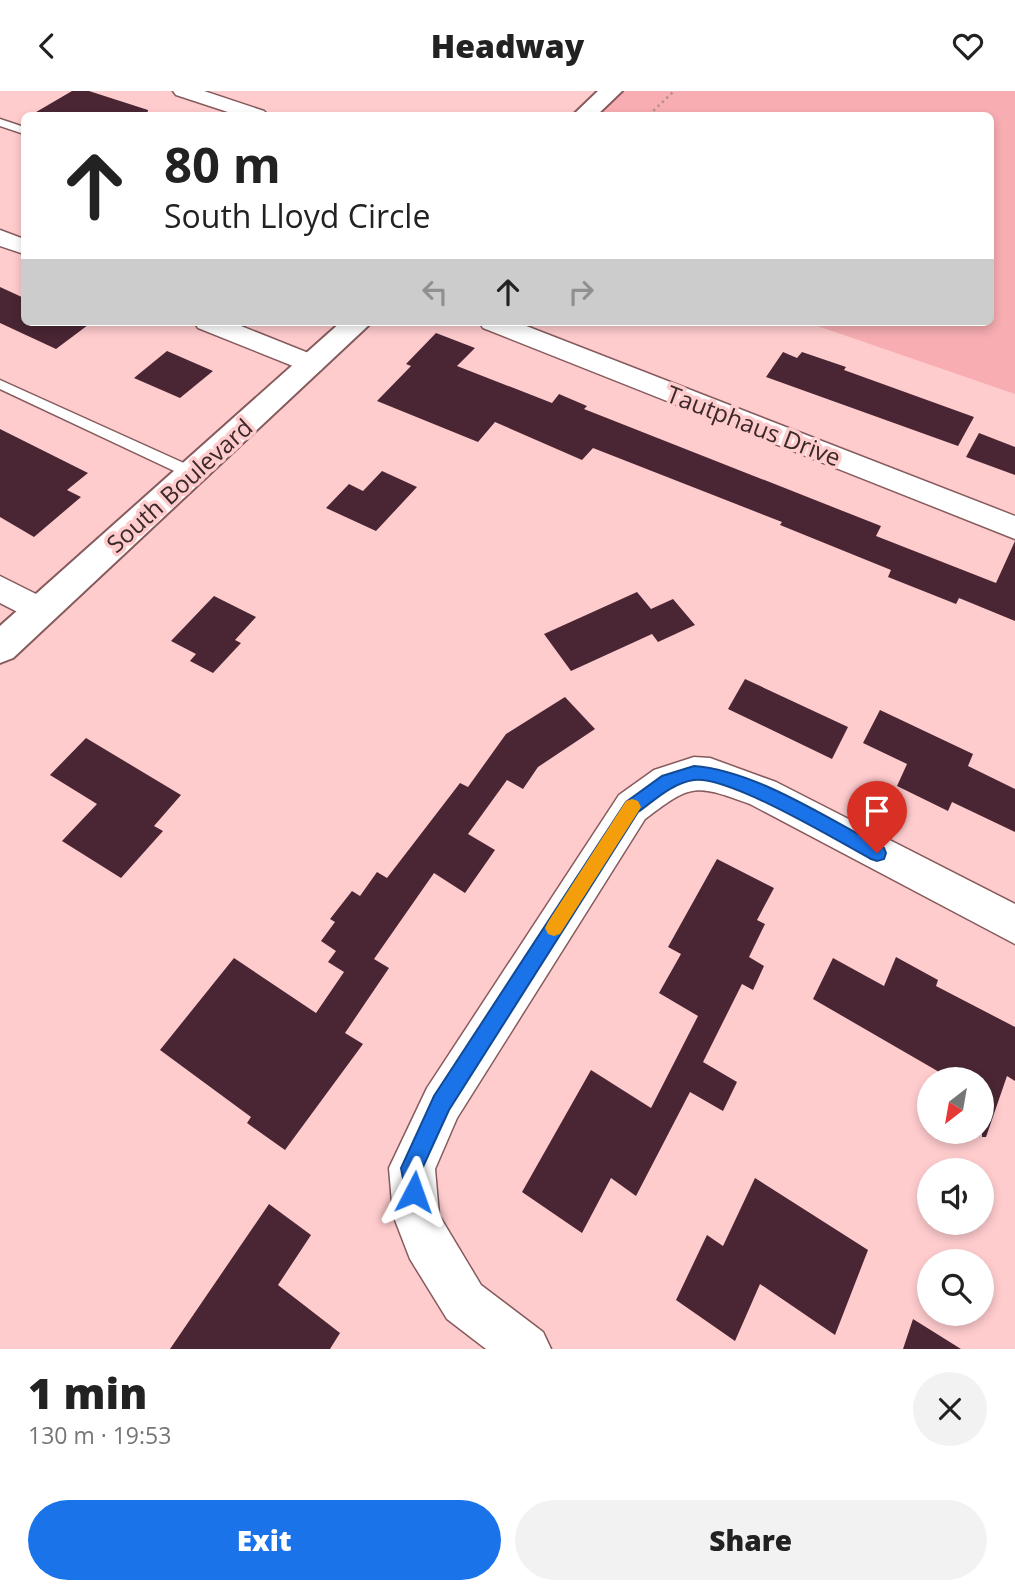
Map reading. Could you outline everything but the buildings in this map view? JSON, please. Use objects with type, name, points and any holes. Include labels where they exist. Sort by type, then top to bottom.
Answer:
[{"type":"street","points":[[587,112],[611,91]]},
{"type":"street","points":[[191,92],[248,112]]},
{"type":"street","points":[[0,237],[21,246]]},
{"type":"street","points":[[217,326],[312,364]]},
{"type":"street","name":"South Boulevard","points":[[0,649],[354,326]]},
{"type":"street","name":"Tautphaus Drive","points":[[502,326],[1015,528]]},
{"type":"street","points":[[0,587],[41,611]]},
{"type":"street","points":[[526,1349],[464,1302],[427,1243],[416,1215],[412,1168],[442,1103],[632,807],[667,781],[694,773],[710,774],[763,793],[1015,925]]},
{"type":"lane","points":[[0,121],[21,130]]},
{"type":"lane","points":[[0,384],[192,474]]},
{"type":"path","points":[[652,112],[674,91]]},
{"type":"shaded area","points":[[611,91],[1015,91],[1015,394],[818,326],[994,326],[994,112],[587,112]]},
{"type":"slow traffic","points":[[554,928],[632,807]]},
{"type":"route","points":[[414,1192],[412,1168],[442,1103],[632,807],[667,781],[694,773],[710,774],[763,793],[877,853]]}]
